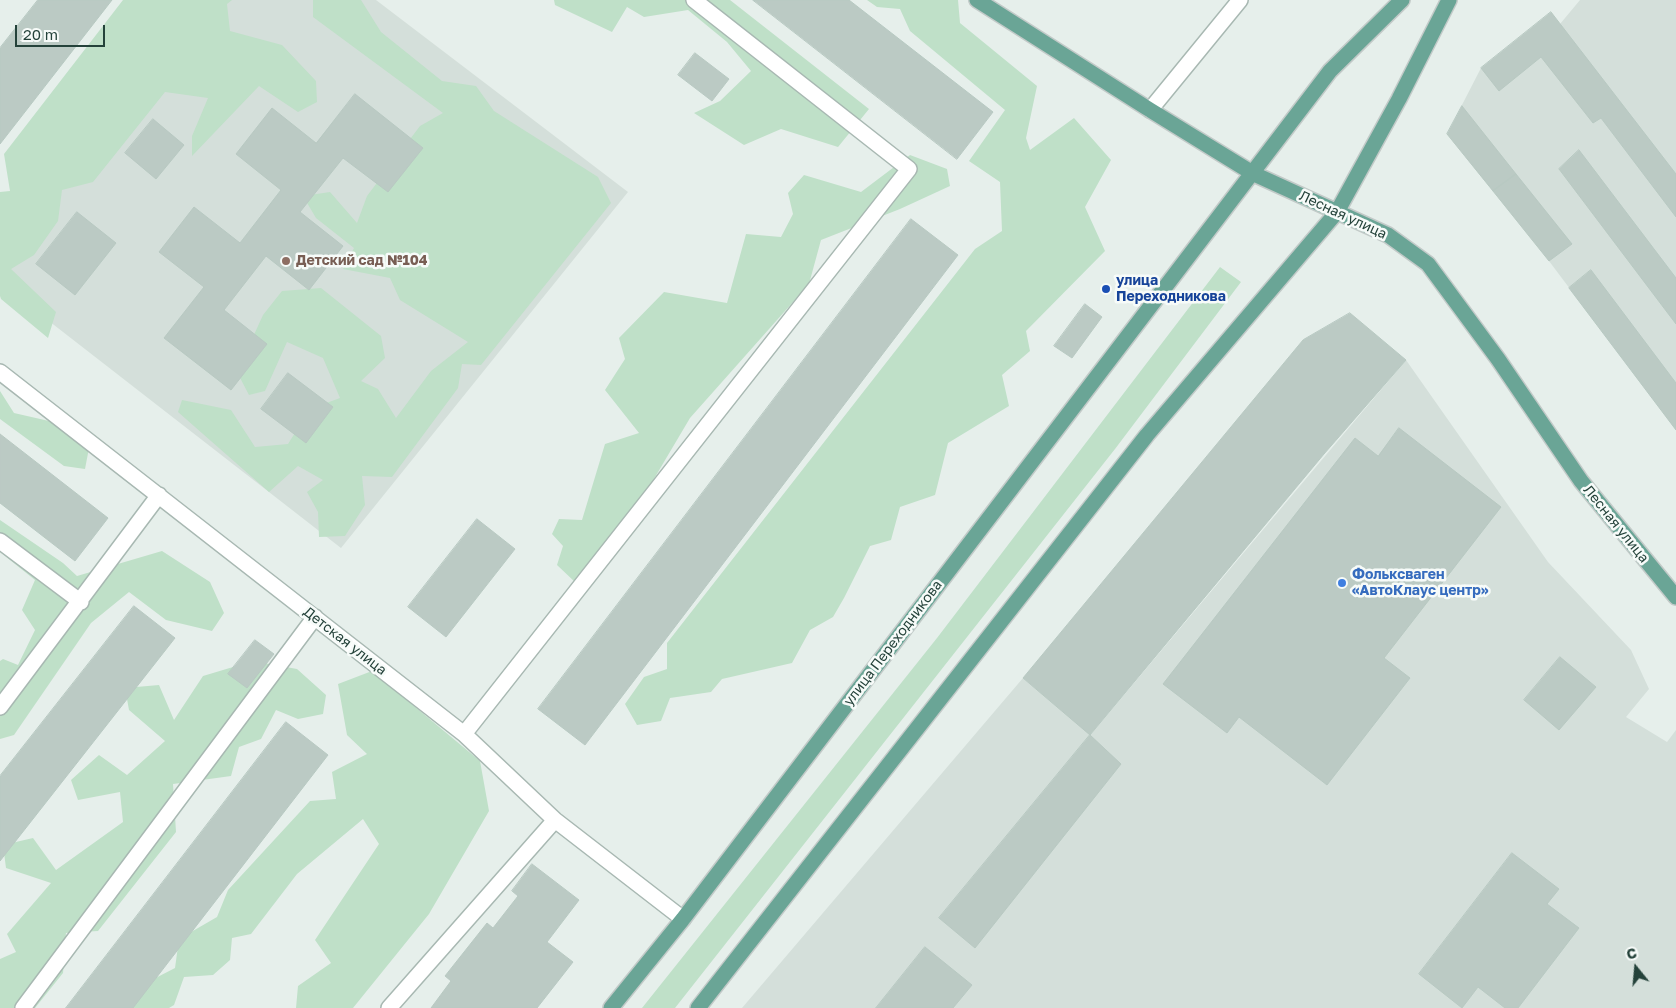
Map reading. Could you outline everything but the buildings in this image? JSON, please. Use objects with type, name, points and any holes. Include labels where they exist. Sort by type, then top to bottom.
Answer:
[{"type":"main road","name":"улица Переходникова","points":[[611,1008],[683,919],[1254,174],[1330,72],[1402,0]]},
{"type":"main road","points":[[698,1008],[1147,435],[1337,212],[1399,99],[1448,0]]},
{"type":"main road","name":"Лесная улица","points":[[981,1],[1150,110],[1254,174],[1388,235],[1428,264],[1498,359],[1581,481],[1676,598]]},
{"type":"street","points":[[464,734],[909,169],[694,0]]},
{"type":"street","points":[[1150,110],[1240,0]]},
{"type":"street","name":"Детская улица","points":[[0,372],[464,734],[555,820],[683,919]]},
{"type":"street","points":[[0,707],[159,496]]},
{"type":"street","points":[[0,541],[81,602]]},
{"type":"street","points":[[23,1008],[315,617]]},
{"type":"street","points":[[389,1008],[555,820]]},
{"type":"shaded area","name":"Детский сад №104","points":[[187,0],[376,0],[628,192],[341,548],[0,283],[0,239]]},
{"type":"shaded area","points":[[1580,0],[1676,0],[1676,430],[1549,261],[1447,134],[1481,68],[1551,12],[1560,24]]},
{"type":"shaded area","points":[[1406,360],[1548,562],[1631,650],[1649,689],[1626,717],[1667,742],[1676,730],[1676,1008],[742,1008],[1023,678],[1091,734]]},
{"type":"green space","points":[[123,0],[232,0],[227,4],[230,31],[282,45],[316,81],[317,102],[298,112],[259,86],[192,156],[192,136],[208,98],[165,92],[93,182],[62,190],[58,221],[34,255],[11,269],[56,312],[48,338],[1,299],[0,296],[0,192],[10,191],[4,154]]},
{"type":"green space","points":[[313,0],[361,0],[381,32],[442,81],[476,86],[494,111],[598,177],[611,203],[481,365],[462,364],[458,388],[392,477],[362,476],[365,505],[345,536],[319,537],[318,512],[307,492],[323,480],[298,466],[269,492],[178,412],[182,400],[231,410],[255,447],[288,444],[310,409],[340,398],[323,358],[287,342],[265,391],[249,395],[237,372],[263,315],[282,291],[321,288],[381,336],[385,358],[361,381],[378,389],[396,418],[431,371],[468,342],[400,300],[390,278],[343,269],[354,248],[316,218],[303,196],[330,192],[357,223],[367,196],[420,126],[443,113],[313,17]]},
{"type":"green space","points":[[554,0],[730,0],[869,109],[838,147],[781,129],[744,145],[694,113],[720,101],[751,71],[727,42],[688,10],[644,17],[627,7],[612,32],[555,5]]},
{"type":"green space","points":[[867,0],[958,0],[960,23],[1037,86],[1026,138],[1030,150],[1074,118],[1111,160],[1085,207],[1105,251],[1026,331],[1030,351],[1002,375],[1009,406],[948,443],[935,495],[900,507],[891,540],[870,546],[833,617],[810,630],[792,663],[722,679],[711,692],[670,698],[661,721],[637,725],[625,704],[644,677],[667,669],[667,643],[975,249],[1002,231],[1000,182],[969,161],[1005,110],[910,31],[900,9],[877,7]]},
{"type":"green space","points":[[910,155],[947,169],[950,186],[900,209],[821,240],[809,284],[690,418],[645,494],[576,583],[557,565],[563,546],[552,534],[559,519],[582,520],[605,444],[639,433],[605,390],[625,359],[619,338],[664,292],[727,303],[746,234],[781,237],[793,214],[788,193],[804,175],[861,192]]},
{"type":"green space","points":[[1220,267],[1241,282],[1115,449],[675,1008],[642,1008],[937,638]]},
{"type":"green space","points":[[0,391],[14,413],[62,424],[89,448],[85,469],[64,466],[0,419]]},
{"type":"green space","points":[[0,520],[63,563],[77,576],[162,551],[210,582],[224,613],[212,631],[166,620],[129,592],[91,623],[14,735],[0,739],[0,661],[3,659],[18,665],[35,630],[22,610],[35,580],[0,552]]},
{"type":"green space","points":[[253,661],[297,669],[326,695],[323,714],[298,719],[276,710],[261,739],[239,747],[231,776],[173,784],[176,832],[98,931],[66,933],[63,973],[35,1008],[0,1008],[0,959],[16,952],[7,934],[51,883],[6,868],[3,845],[33,838],[56,870],[123,822],[120,792],[78,800],[71,780],[99,755],[127,775],[165,741],[129,710],[125,688],[159,685],[174,720],[203,676]]},
{"type":"green space","points":[[372,671],[480,761],[489,811],[429,914],[353,1008],[296,1008],[298,986],[331,963],[315,940],[379,844],[363,819],[297,874],[251,934],[232,938],[230,960],[213,975],[184,977],[174,1005],[169,1008],[130,1008],[140,986],[175,968],[179,939],[217,917],[228,890],[310,801],[336,799],[332,772],[367,754],[347,735],[338,684]]},
{"type":"place","name":"Детский сад №104","points":[[286,261]]},
{"type":"place","name":"улица Переходникова","points":[[1106,289]]},
{"type":"place","name":"Фольксваген «АвтоКлаус центр»","points":[[1342,583]]}]
